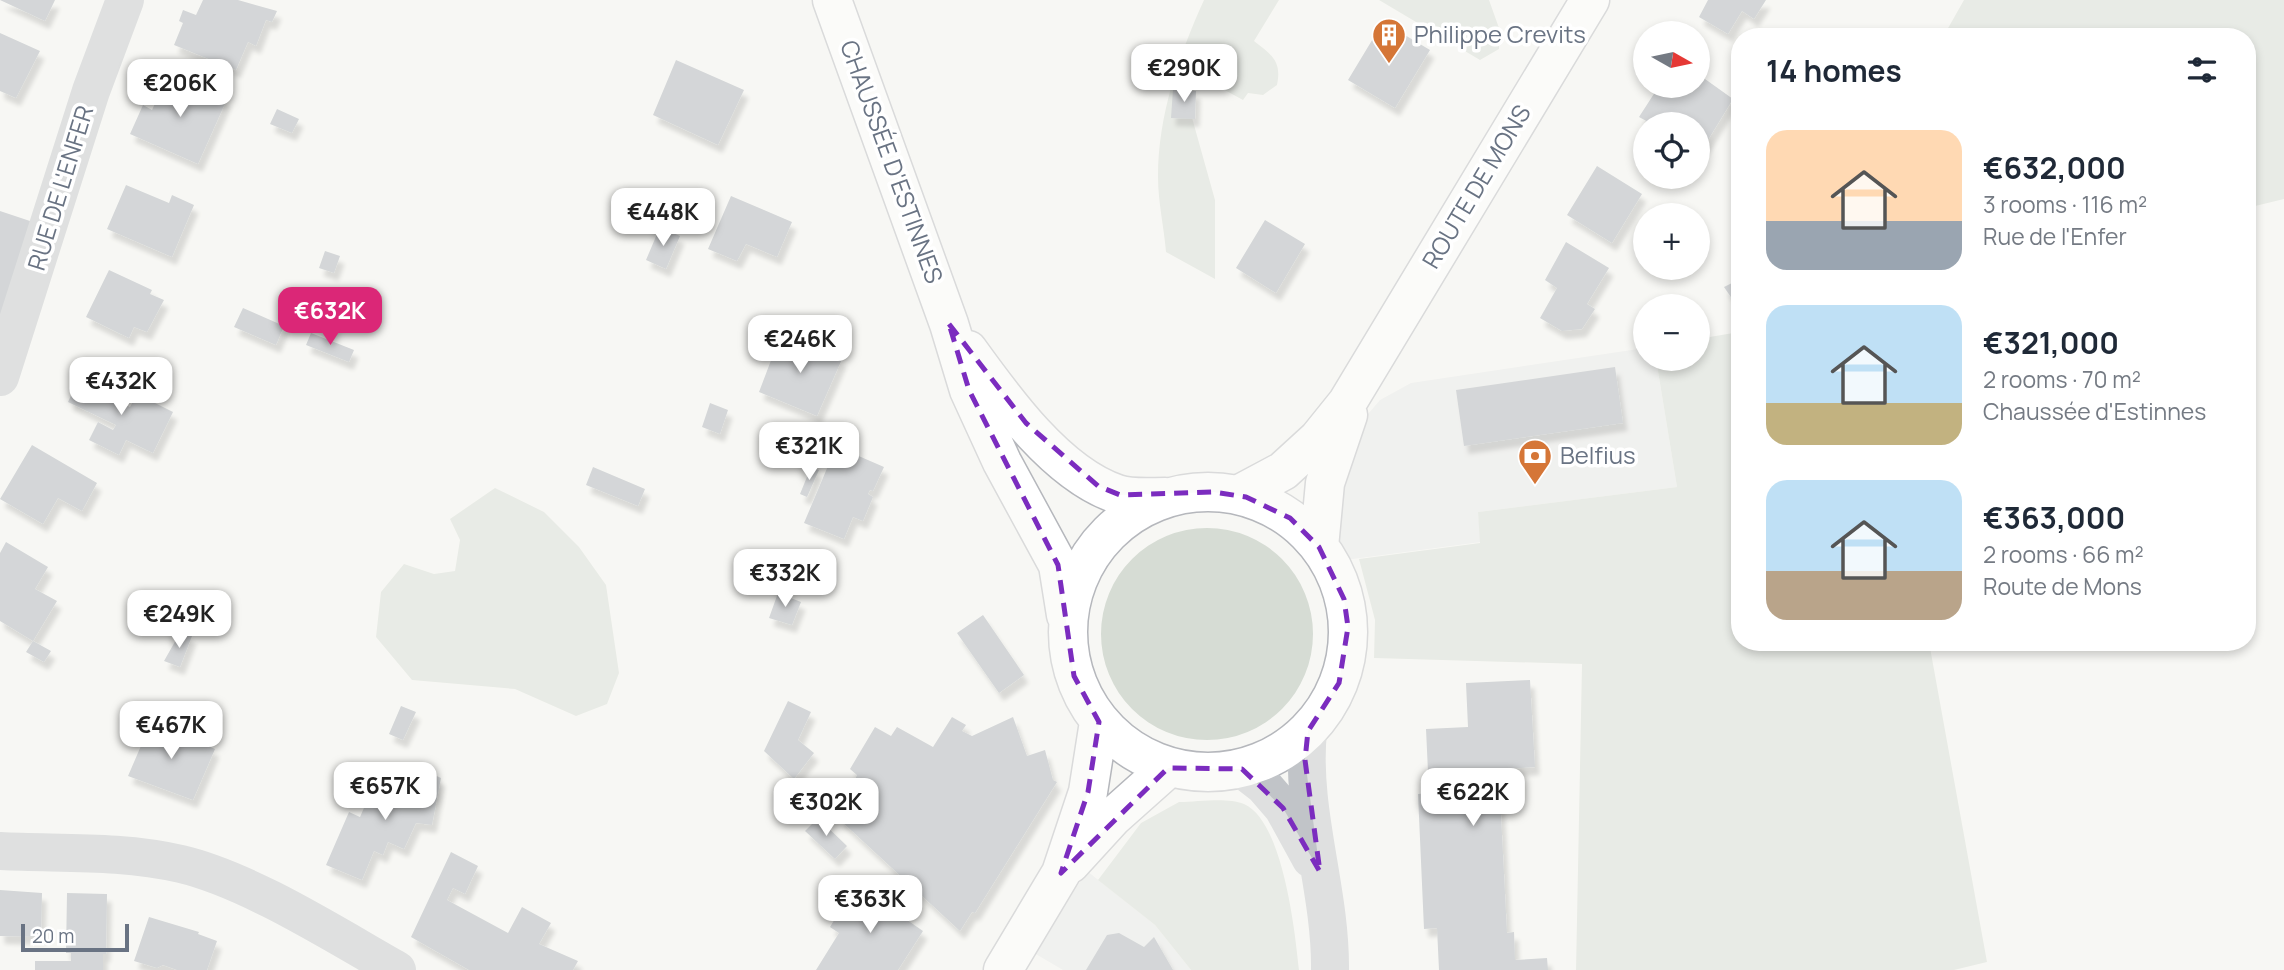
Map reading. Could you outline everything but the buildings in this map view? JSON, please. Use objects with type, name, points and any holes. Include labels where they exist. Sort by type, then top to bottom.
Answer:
[{"type":"main road","name":"CHAUSSÉE D'ESTINNES","points":[[832,0],[949,324],[969,390],[1002,462],[1058,565],[1074,676],[1084,700],[1099,722],[1119,742],[1142,757],[1168,768],[1193,773],[1242,769],[1278,755],[1308,731],[1326,709],[1347,656],[1348,627],[1344,598],[1334,572],[1319,547],[1306,531],[1281,513],[1238,495]]},
{"type":"main road","name":"ROUTE DE MONS","points":[[1238,495],[1283,471],[1318,439],[1347,403],[1590,0]]},
{"type":"main road","name":"CHAUSSÉE D'ESTINNES","points":[[949,324],[1026,423],[1078,473],[1120,495],[1167,497]]},
{"type":"main road","name":"ROUTE DE MONS","points":[[1319,547],[1325,483],[1335,446],[1364,374]]},
{"type":"main road","points":[[1067,624],[1076,582],[1097,545],[1129,516],[1167,497],[1191,492],[1238,495]]},
{"type":"main road","points":[[1061,873],[1088,792],[1099,722]]},
{"type":"main road","points":[[1003,970],[1061,873],[1113,817],[1168,768]]},
{"type":"street","name":"RUE DE L'ENFER","points":[[0,377],[91,91],[125,0]]},
{"type":"street","points":[[1308,731],[1305,760],[1327,906],[1330,970]]},
{"type":"street","points":[[1242,769],[1283,808],[1297,838],[1320,872]]},
{"type":"street","points":[[0,852],[105,853],[184,865],[289,910],[397,970]]},
{"type":"highlighted area","points":[[949,324],[1026,423],[1098,486],[1120,495],[1214,492],[1246,497],[1290,518],[1319,547],[1344,599],[1348,627],[1339,683],[1308,731],[1305,760],[1320,872],[1283,808],[1242,769],[1168,768],[1061,873],[1088,792],[1099,722],[1074,676],[1058,565],[969,390]]},
{"type":"shaded area","points":[[1204,0],[1279,0],[1254,41],[1266,50],[1277,64],[1277,85],[1263,95],[1248,93],[1243,100],[1197,75],[1189,107],[1215,200],[1215,279],[1166,252],[1158,186],[1159,154],[1166,108],[1178,64]]},
{"type":"shaded area","points":[[1379,0],[1489,0],[1499,28],[1499,49],[1480,60]]},
{"type":"shaded area","points":[[1964,0],[2284,0],[2284,199],[2256,206],[2256,28],[1948,28]]},
{"type":"shaded area","points":[[1731,333],[1731,651],[1931,651],[1987,962],[1954,970],[1576,970],[1582,664],[1374,658],[1375,620],[1359,559],[1480,543],[1478,512],[1677,487],[1658,371],[1710,371],[1710,337]]},
{"type":"shaded area","points":[[1633,350],[1633,371],[1658,371],[1677,487],[1478,512],[1481,542],[1345,560],[1337,542],[1334,519],[1362,421],[1380,400],[1411,383]]},
{"type":"shaded area","points":[[495,488],[544,512],[579,547],[606,585],[619,673],[607,704],[576,716],[515,689],[412,680],[376,637],[381,592],[404,564],[434,574],[455,571],[460,540],[450,519]]},
{"type":"shaded area","points":[[1207,528],[1248,536],[1282,559],[1305,593],[1313,634],[1305,675],[1282,709],[1248,732],[1207,740],[1166,732],[1132,709],[1109,675],[1101,634],[1109,593],[1132,559],[1166,536]]},
{"type":"shaded area","points":[[1179,802],[1237,802],[1257,814],[1268,832],[1285,879],[1299,970],[1191,970],[1155,925],[1098,880],[1141,823]]},
{"type":"shaded area","points":[[1087,871],[1155,925],[1191,970],[1063,970],[1034,953]]},
{"type":"place","name":"Philippe Crevits","points":[[1389,65]]},
{"type":"place","name":"Belfius","points":[[1535,486]]}]
